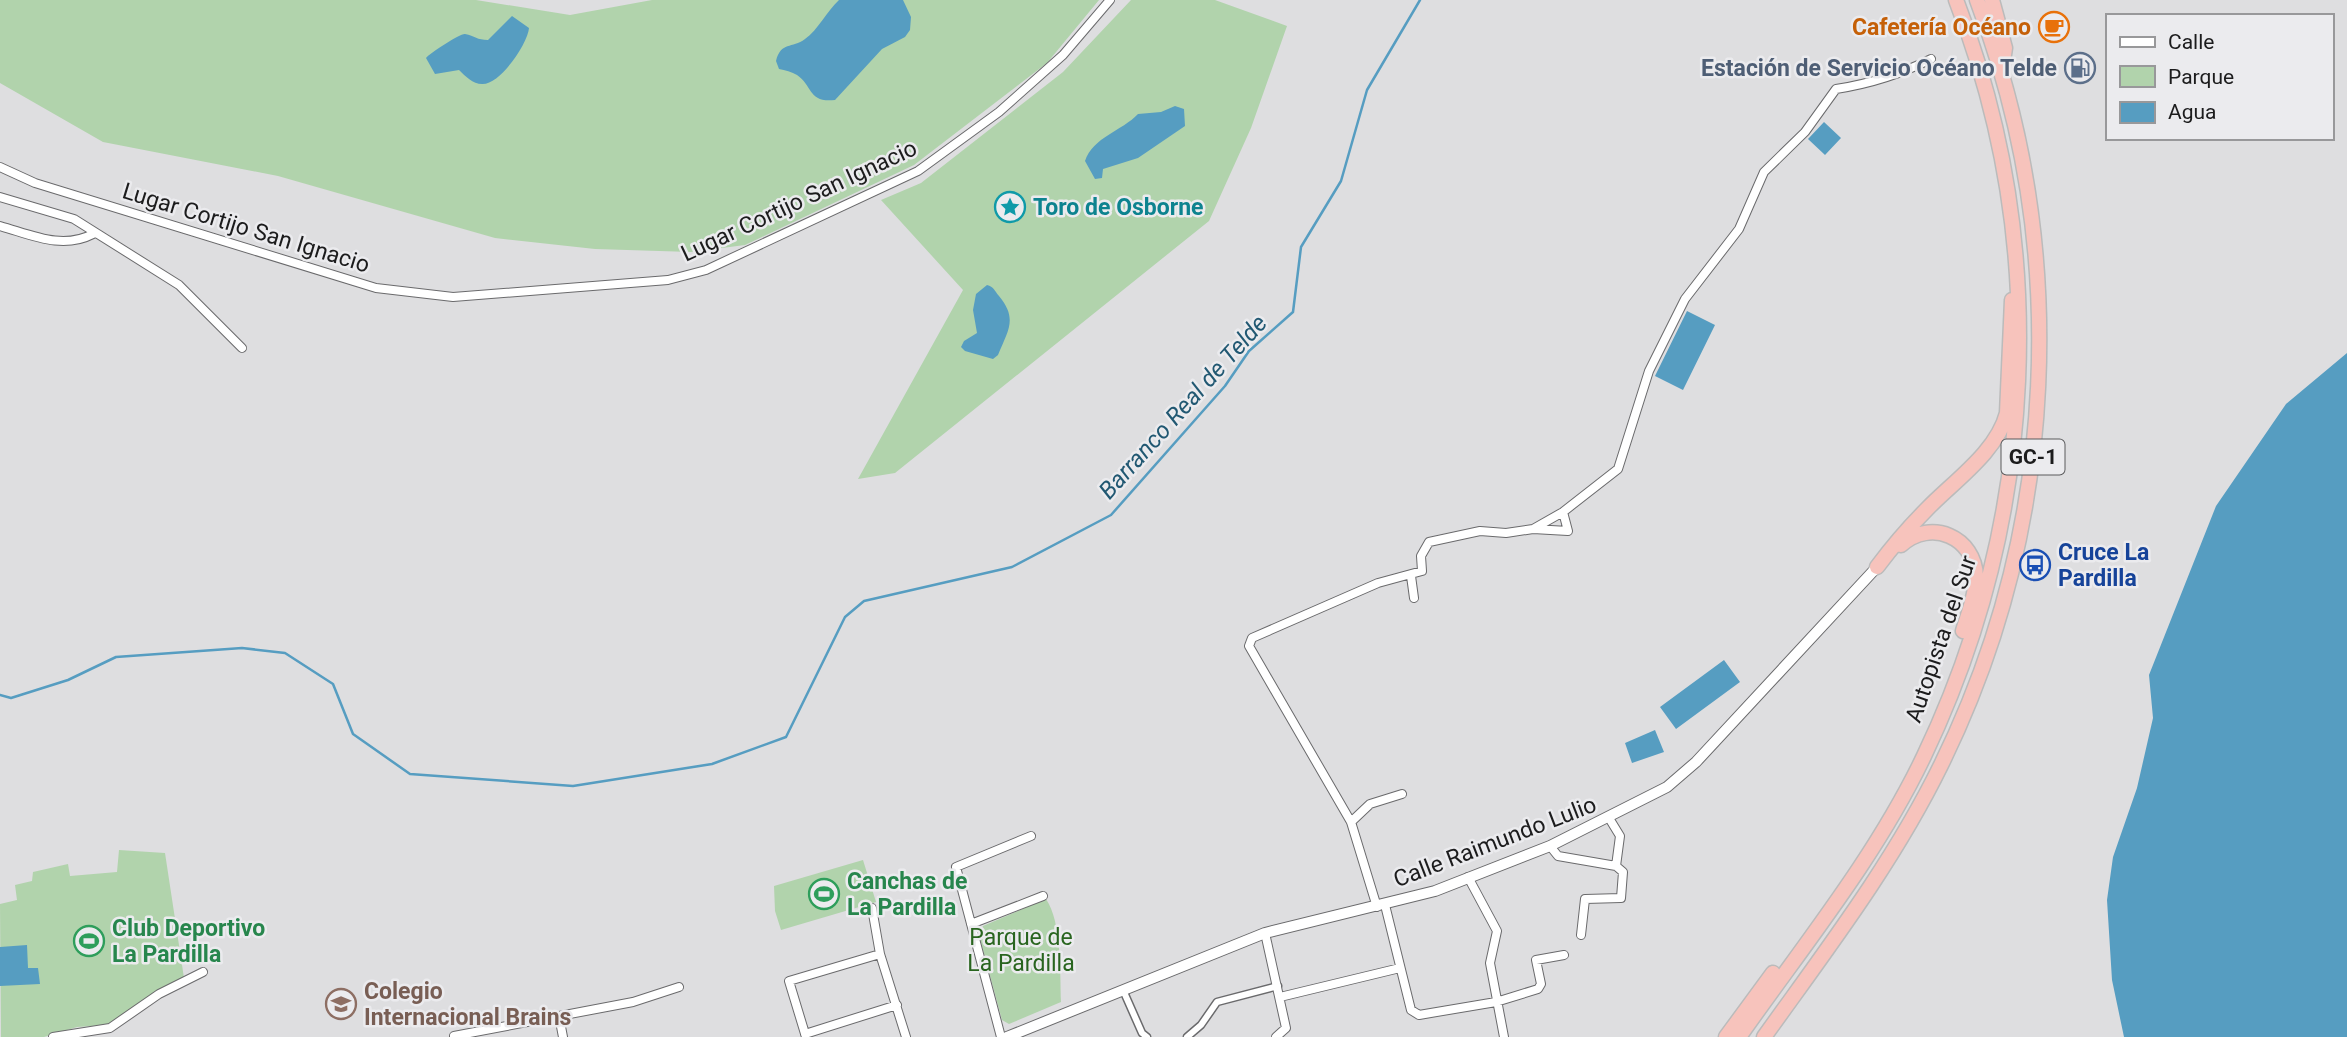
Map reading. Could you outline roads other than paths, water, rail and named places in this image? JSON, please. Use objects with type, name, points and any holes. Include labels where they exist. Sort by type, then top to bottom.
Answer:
[{"type":"highway","name":"Autopista del Sur","points":[[1739,1037],[1852,878],[1923,758],[1960,667],[1987,589],[2014,457],[2019,394],[2019,275],[2003,157],[1985,86],[1955,0]]},
{"type":"highway","name":"Autopista del Sur","points":[[1764,1037],[1870,888],[1940,767],[1980,675],[2006,596],[2033,460],[2039,397],[2038,275],[2023,159],[2002,73],[1977,0]]},
{"type":"highway","points":[[1992,0],[2005,48],[2002,73]]},
{"type":"highway","points":[[1877,567],[1918,518],[1992,444],[2004,426],[2007,413],[2010,309],[2019,275]]},
{"type":"highway","points":[[1877,567],[1909,538],[1923,531],[1942,533],[1960,542],[1972,556],[1976,577],[1974,596],[1961,638],[1960,667]]},
{"type":"highway","points":[[1726,1037],[1777,966],[1852,878]]},
{"type":"highway","points":[[1776,1037],[1809,990],[1870,888]]},
{"type":"street","name":"Lugar Cortijo San Ignacio","points":[[0,167],[35,183],[376,288],[453,297],[668,280],[706,270],[918,172],[999,112],[1063,55],[1110,0]]},
{"type":"street","points":[[1533,529],[1563,512],[1618,469],[1649,371],[1685,299],[1739,229],[1764,172],[1805,132],[1836,89],[1863,85],[1911,69],[1931,58]]},
{"type":"street","points":[[0,197],[74,219],[93,234],[178,285],[242,348]]},
{"type":"street","points":[[0,226],[61,243],[78,242],[93,234]]},
{"type":"street","points":[[1563,512],[1568,531],[1480,531],[1429,542],[1421,556],[1422,571],[1378,583],[1252,638],[1249,646],[1351,822],[1381,906],[1413,1013],[1496,1002],[1538,989],[1541,984],[1536,960],[1564,954]]},
{"type":"street","name":"Calle Raimundo Lulio","points":[[1007,1037],[1122,988],[1265,933],[1435,891],[1550,846],[1667,787],[1696,762],[1877,567]]},
{"type":"street","points":[[1411,576],[1414,598]]},
{"type":"street","points":[[1351,822],[1370,804],[1402,793]]},
{"type":"street","points":[[1609,818],[1620,836],[1616,866]]},
{"type":"street","points":[[1001,1037],[956,867],[1031,836]]},
{"type":"street","points":[[1550,846],[1558,856],[1616,866],[1623,872],[1620,898],[1585,899],[1581,935]]},
{"type":"street","points":[[1468,877],[1497,931],[1490,962],[1504,1037]]},
{"type":"street","points":[[971,924],[1043,896]]},
{"type":"street","points":[[872,908],[880,954],[906,1037]]},
{"type":"street","points":[[1265,933],[1286,1028],[1276,1037]]},
{"type":"street","points":[[880,954],[789,981],[806,1036],[897,1005]]},
{"type":"street","points":[[1280,997],[1400,968]]},
{"type":"street","points":[[53,1037],[110,1028],[159,994],[203,972]]},
{"type":"street","points":[[1187,1037],[1201,1025],[1217,1002],[1278,986]]},
{"type":"street","points":[[454,1036],[633,1002],[679,988]]},
{"type":"street","points":[[1122,988],[1142,1033],[1147,1037]]},
{"type":"street","points":[[559,1016],[563,1037]]},
{"type":"water","points":[[839,0],[903,0],[911,17],[910,30],[905,37],[882,49],[835,100],[826,100],[815,96],[797,75],[779,69],[776,61],[784,48],[810,35]]},
{"type":"water","points":[[512,16],[529,28],[518,53],[497,78],[479,84],[459,70],[435,74],[426,58],[433,52],[465,34],[488,40]]},
{"type":"water","points":[[1175,106],[1184,109],[1185,126],[1138,158],[1103,169],[1102,178],[1095,179],[1085,161],[1094,146],[1138,114],[1161,112]]},
{"type":"water","points":[[1824,122],[1841,138],[1825,155],[1808,139]]},
{"type":"water","points":[[987,285],[994,289],[1005,304],[1010,318],[998,355],[993,359],[965,351],[961,347],[964,341],[977,333],[973,310],[976,294]]},
{"type":"water","points":[[1687,311],[1715,325],[1683,390],[1655,376]]},
{"type":"water","points":[[2347,353],[2347,1037],[2124,1037],[2112,980],[2107,900],[2113,857],[2137,788],[2153,718],[2149,675],[2216,506],[2286,404]]},
{"type":"water","points":[[1724,660],[1740,682],[1676,729],[1660,707]]},
{"type":"water","points":[[1655,730],[1664,752],[1632,763],[1625,743]]},
{"type":"water","points":[[27,945],[28,968],[38,968],[40,984],[0,986],[0,947]]},
{"type":"waterway","name":"Barranco Real de Telde","points":[[0,695],[11,698],[68,680],[116,657],[242,648],[285,653],[333,684],[353,734],[410,774],[573,786],[712,764],[786,737],[845,617],[864,601],[1012,567],[1111,515],[1225,386],[1249,351],[1293,312],[1301,247],[1341,181],[1367,90],[1420,0]]},
{"type":"place","name":"Cafetería Océano","points":[[2054,27]]},
{"type":"place","name":"Estación de Servicio Océano Telde","points":[[2080,68]]},
{"type":"place","name":"Toro de Osborne","points":[[1010,207]]},
{"type":"place","name":"Cruce La Pardilla","points":[[2035,565]]},
{"type":"place","name":"Canchas de La Pardilla","points":[[824,894]]},
{"type":"place","name":"Club Deportivo La Pardilla","points":[[89,941]]},
{"type":"place","name":"Colegio Internacional Brains","points":[[341,1004]]},
{"type":"park label","name":"Parque de La Pardilla","points":[[1021,950]]}]
